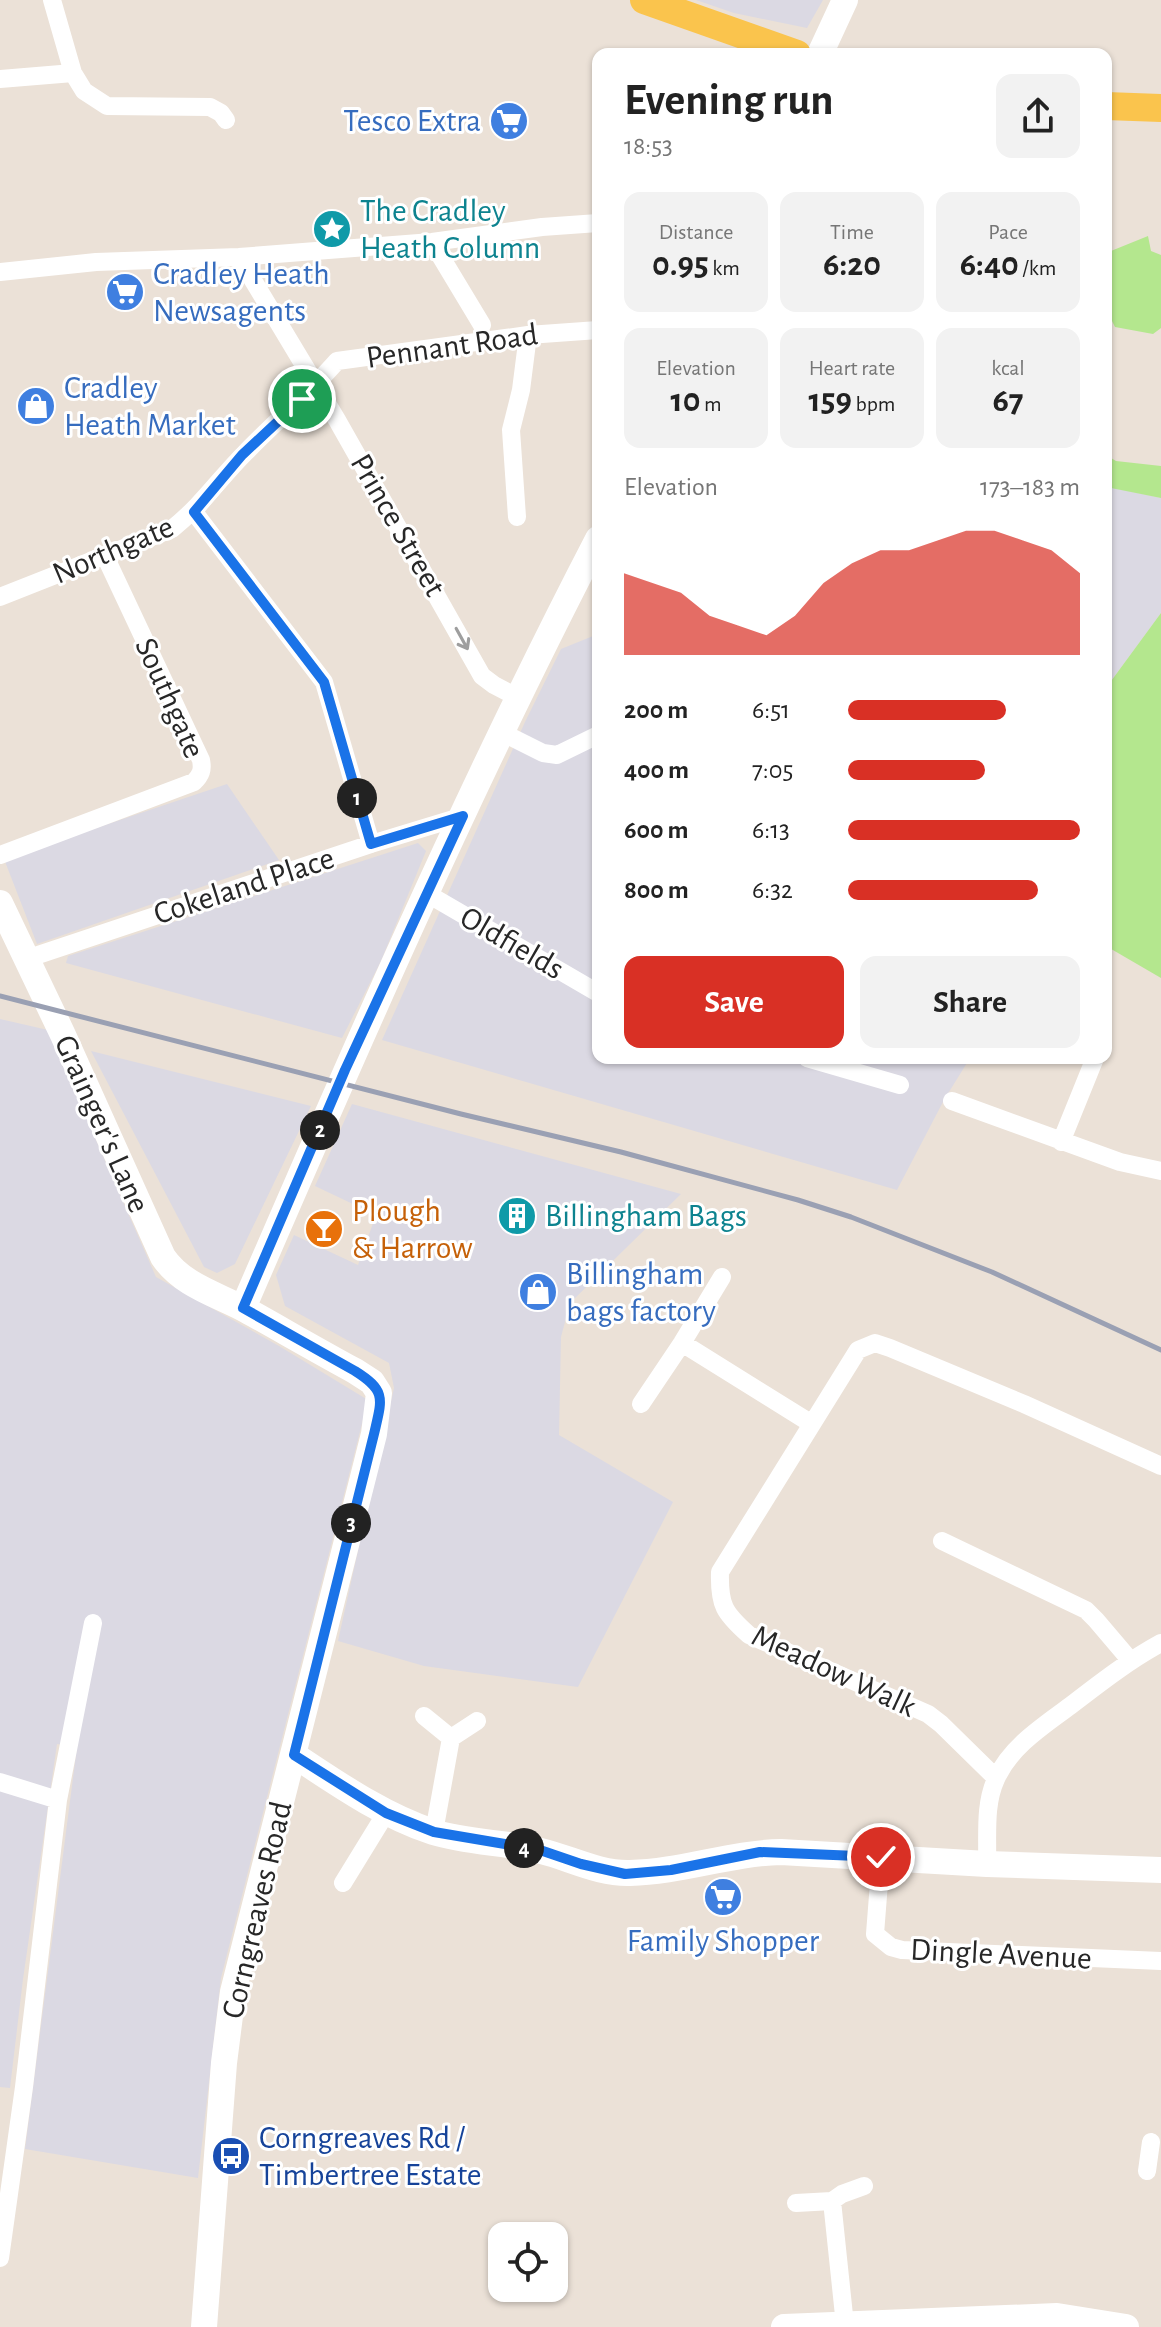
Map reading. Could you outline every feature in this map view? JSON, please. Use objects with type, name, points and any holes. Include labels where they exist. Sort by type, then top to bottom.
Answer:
[{"type":"main road","points":[[644,0],[780,48]]},
{"type":"main road","points":[[1112,106],[1161,108]]},
{"type":"street","points":[[52,0],[73,73],[84,91],[107,106],[210,107],[226,120]]},
{"type":"street","points":[[823,48],[845,0]]},
{"type":"street","points":[[0,79],[73,73]]},
{"type":"street","points":[[0,272],[96,262],[239,257],[432,242],[592,223]]},
{"type":"street","points":[[432,242],[482,325]]},
{"type":"street","name":"Prince Street","points":[[239,257],[482,676],[519,698]]},
{"type":"street","name":"Pennant Road","points":[[316,385],[337,361],[528,335],[592,330]]},
{"type":"street","points":[[517,517],[511,430],[521,390],[528,335]]},
{"type":"street","name":"Northgate","points":[[0,597],[172,529],[194,512],[242,455],[316,385]]},
{"type":"street","points":[[194,512],[324,682],[371,844]]},
{"type":"street","points":[[243,1308],[345,1070],[426,893],[543,645],[592,551]]},
{"type":"street","name":"Southgate","points":[[0,855],[194,782],[203,768],[105,556]]},
{"type":"street","points":[[503,733],[543,753],[557,755],[592,738]]},
{"type":"street","name":"Cokeland Place","points":[[26,959],[463,816]]},
{"type":"street","name":"Oldfields","points":[[426,893],[592,990]]},
{"type":"street","name":"Grainger's Lane","points":[[0,903],[163,1257],[172,1271],[188,1282],[243,1308]]},
{"type":"street","points":[[828,1064],[900,1085]]},
{"type":"street","points":[[1061,1142],[1093,1064]]},
{"type":"street","points":[[952,1101],[1120,1162],[1161,1171]]},
{"type":"street","points":[[641,1404],[722,1277]]},
{"type":"street","name":"Corngreaves Road","points":[[204,2327],[224,2063],[233,1992],[376,1425],[379,1393],[372,1382],[355,1371],[243,1308]]},
{"type":"street","points":[[682,1343],[812,1424]]},
{"type":"street","name":"Meadow Walk","points":[[996,1778],[928,1714],[749,1635],[729,1618],[721,1602],[720,1572],[858,1350],[875,1343],[1024,1404],[1161,1466]]},
{"type":"street","points":[[942,1541],[1086,1610],[1130,1660]]},
{"type":"street","points":[[0,2258],[58,1800],[93,1623]]},
{"type":"street","points":[[987,1864],[988,1803],[996,1778],[1015,1751],[1130,1660],[1161,1643]]},
{"type":"street","points":[[424,1716],[451,1738]]},
{"type":"street","points":[[434,1832],[451,1738],[477,1721]]},
{"type":"street","points":[[294,1755],[386,1813],[434,1832],[540,1850],[625,1874],[671,1870],[760,1852],[1161,1870]]},
{"type":"street","points":[[0,1782],[58,1800]]},
{"type":"street","points":[[343,1883],[386,1813]]},
{"type":"street","name":"Dingle Avenue","points":[[881,1857],[875,1934],[891,1947],[902,1950],[1161,1961]]},
{"type":"street","points":[[1148,2172],[1151,2142]]},
{"type":"street","points":[[796,2203],[832,2201],[864,2186]]},
{"type":"street","points":[[832,2201],[845,2325]]},
{"type":"street","points":[[207,2295],[223,2327]]},
{"type":"street","points":[[784,2327],[1057,2316],[1116,2326]]},
{"type":"shaded area","points":[[696,0],[823,0],[807,28],[734,13]]},
{"type":"shaded area","points":[[1112,487],[1161,498],[1161,613],[1112,680]]},
{"type":"shaded area","points":[[592,636],[592,1064],[966,1064],[897,1190],[382,1040],[561,649]]},
{"type":"shaded area","points":[[227,784],[279,860],[37,944],[4,859]]},
{"type":"shaded area","points":[[418,843],[426,851],[381,961],[342,1038],[66,963],[68,956]]},
{"type":"shaded area","points":[[0,1019],[48,1030],[156,1277],[368,1400],[221,1978],[198,2178],[25,2149],[77,1747],[57,1744],[10,2088],[0,2087]]},
{"type":"shaded area","points":[[91,1051],[311,1106],[235,1264],[217,1273],[204,1267]]},
{"type":"shaded area","points":[[352,1104],[681,1194],[570,1303],[561,1337],[559,1435],[673,1502],[578,1687],[424,1666],[338,1641],[394,1388],[389,1363],[285,1306],[276,1275],[294,1235],[358,1265],[376,1215],[315,1186]]},
{"type":"green space","points":[[1148,236],[1151,251],[1161,255],[1161,328],[1153,334],[1115,327],[1112,321],[1112,251]]},
{"type":"green space","points":[[1112,459],[1161,466],[1161,498],[1112,488]]},
{"type":"green space","points":[[1161,613],[1161,978],[1112,949],[1112,680]]},
{"type":"railway","points":[[0,996],[621,1152],[798,1200],[851,1217],[992,1272],[1161,1350]]},
{"type":"place","name":"Tesco Extra","points":[[509,121]]},
{"type":"place","name":"The Cradley Heath Column","points":[[332,229]]},
{"type":"place","name":"Cradley Heath Newsagents","points":[[125,292]]},
{"type":"place","name":"Cradley Heath Market","points":[[36,406]]},
{"type":"place","name":"Billingham Bags","points":[[517,1216]]},
{"type":"place","name":"Plough & Harrow","points":[[324,1229]]},
{"type":"place","name":"Billingham bags factory","points":[[538,1292]]},
{"type":"place","name":"Family Shopper","points":[[723,1897]]},
{"type":"place","name":"Corngreaves Rd / Timbertree Estate","points":[[231,2156]]},
{"type":"route","points":[[302,399],[242,455],[194,512],[324,682],[371,844],[463,816],[345,1070],[243,1308],[355,1371],[372,1382],[379,1393],[374,1434],[294,1755],[386,1813],[434,1832],[540,1850],[625,1874],[671,1870],[760,1852],[881,1857]]}]
